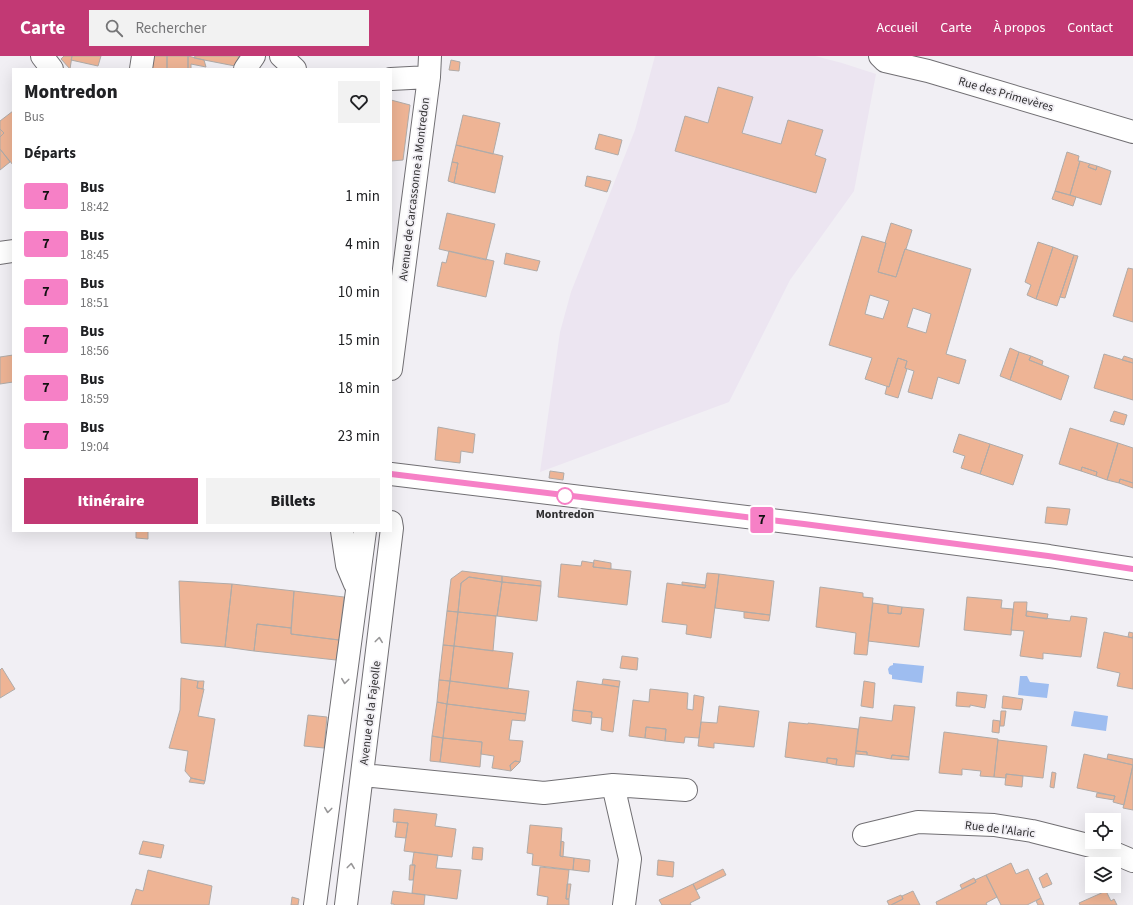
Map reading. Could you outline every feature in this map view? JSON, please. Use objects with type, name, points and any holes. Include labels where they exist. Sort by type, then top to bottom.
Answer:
[{"type":"street","points":[[42,56],[51,68]]},
{"type":"street","points":[[141,68],[143,56]]},
{"type":"street","points":[[246,68],[254,56]]},
{"type":"street","points":[[281,56],[294,68]]},
{"type":"street","name":"Rue des Primevères","points":[[886,59],[1133,132]]},
{"type":"street","points":[[392,79],[429,66]]},
{"type":"street","name":"Avenue de Carcassonne à Montredon","points":[[392,361],[429,66]]},
{"type":"street","points":[[0,254],[12,251]]},
{"type":"street","points":[[392,474],[804,524],[1041,555],[1133,569]]},
{"type":"street","points":[[342,532],[347,565],[357,588]]},
{"type":"street","points":[[315,905],[365,532]]},
{"type":"street","name":"Avenue de la Fajeolle","points":[[346,905],[392,532]]},
{"type":"street","points":[[357,588],[384,592]]},
{"type":"street","points":[[363,775],[544,793],[613,785],[686,790]]},
{"type":"street","points":[[613,785],[630,859],[624,905]]},
{"type":"street","name":"Rue de l'Alaric","points":[[864,835],[918,822],[994,825],[1032,831],[1107,850],[1133,861]]},
{"type":"shaded area","points":[[655,56],[815,56],[876,74],[854,191],[790,280],[729,402],[540,472],[560,332],[571,292],[635,130]]},
{"type":"water","points":[[893,663],[924,666],[922,683],[892,679],[892,675],[889,674],[888,669],[893,665]]},
{"type":"water","points":[[1020,676],[1027,676],[1030,682],[1049,684],[1047,698],[1018,695]]},
{"type":"water","points":[[1074,711],[1108,716],[1106,731],[1071,726]]},
{"type":"building","points":[[64,56],[72,56],[70,68],[69,68],[61,59]]},
{"type":"building","points":[[72,56],[101,56],[98,66],[71,60]]},
{"type":"building","points":[[146,56],[167,56],[167,68],[146,68]]},
{"type":"building","points":[[167,56],[188,56],[188,68],[167,68]]},
{"type":"building","points":[[188,56],[204,60],[206,67],[191,64],[191,68],[188,68]]},
{"type":"building","points":[[195,56],[239,56],[235,66],[194,58]]},
{"type":"building","points":[[451,60],[460,62],[459,71],[449,70]]},
{"type":"building","points":[[718,87],[753,97],[742,133],[781,144],[788,120],[823,130],[815,155],[826,159],[816,193],[675,151],[685,116],[708,123]]},
{"type":"building","points":[[392,100],[410,105],[403,160],[392,161]]},
{"type":"building","points":[[12,112],[12,164],[0,149],[0,137],[4,133],[0,129],[0,121]]},
{"type":"building","points":[[463,115],[500,123],[493,154],[456,145]]},
{"type":"building","points":[[0,129],[4,133],[0,137]]},
{"type":"building","points":[[599,134],[622,140],[618,155],[595,149]]},
{"type":"building","points":[[456,145],[503,156],[495,193],[454,183],[458,163],[452,162]]},
{"type":"building","points":[[0,149],[10,162],[0,170]]},
{"type":"building","points":[[1067,152],[1079,156],[1078,161],[1080,161],[1070,195],[1055,191]]},
{"type":"building","points":[[1080,161],[1090,164],[1088,167],[1096,170],[1097,166],[1111,171],[1101,205],[1070,195]]},
{"type":"building","points":[[452,162],[458,163],[454,183],[448,181]]},
{"type":"building","points":[[1090,164],[1097,166],[1096,170],[1088,167]]},
{"type":"building","points":[[587,176],[611,181],[607,192],[585,186]]},
{"type":"building","points":[[1055,191],[1076,197],[1073,206],[1052,199]]},
{"type":"building","points":[[447,213],[495,224],[486,260],[439,249]]},
{"type":"building","points":[[891,223],[912,230],[896,277],[878,272]]},
{"type":"building","points":[[862,236],[886,243],[878,272],[896,277],[905,249],[971,269],[946,354],[966,360],[959,384],[938,377],[932,399],[908,392],[914,371],[905,368],[907,361],[898,358],[889,387],[865,379],[872,358],[829,345]],"holes":[[[870,295],[889,301],[883,319],[865,314]],[[913,308],[931,314],[926,333],[907,327]]]},
{"type":"building","points":[[1038,242],[1053,247],[1036,299],[1027,295],[1031,285],[1025,282]]},
{"type":"building","points":[[1053,247],[1074,255],[1057,306],[1036,299]]},
{"type":"building","points":[[449,251],[494,261],[486,297],[437,286],[442,262],[446,263]]},
{"type":"building","points":[[506,253],[540,261],[537,271],[504,264]]},
{"type":"building","points":[[1074,255],[1078,256],[1065,298],[1060,297]]},
{"type":"building","points":[[1128,268],[1133,269],[1133,322],[1113,316]]},
{"type":"building","points":[[1010,348],[1019,352],[1010,380],[1000,376]]},
{"type":"building","points":[[1019,352],[1031,356],[1029,360],[1069,376],[1061,400],[1010,380]]},
{"type":"building","points":[[1104,354],[1133,363],[1133,400],[1094,388]]},
{"type":"building","points":[[12,355],[12,382],[0,384],[0,357]]},
{"type":"building","points":[[1031,356],[1043,361],[1042,365],[1029,360]]},
{"type":"building","points":[[1124,356],[1133,359],[1133,363],[1122,360]]},
{"type":"building","points":[[898,358],[907,361],[905,368],[907,369],[898,398],[885,394],[887,386],[889,387]]},
{"type":"building","points":[[1114,411],[1127,415],[1124,425],[1110,421]]},
{"type":"building","points":[[438,427],[475,434],[473,453],[461,451],[460,463],[435,460]]},
{"type":"building","points":[[1070,428],[1118,443],[1107,480],[1096,476],[1097,472],[1082,467],[1081,471],[1059,464]]},
{"type":"building","points":[[959,434],[990,444],[980,474],[961,468],[965,456],[953,452]]},
{"type":"building","points":[[1118,443],[1133,448],[1133,483],[1120,479],[1119,483],[1107,480]]},
{"type":"building","points":[[990,444],[1023,455],[1013,485],[980,474]]},
{"type":"building","points":[[1082,467],[1097,472],[1096,476],[1081,471]]},
{"type":"building","points":[[550,471],[564,473],[563,480],[549,478]]},
{"type":"building","points":[[1120,479],[1133,483],[1133,488],[1119,483]]},
{"type":"building","points":[[1047,507],[1070,509],[1067,525],[1045,523]]},
{"type":"building","points":[[136,532],[148,532],[148,539],[136,538]]},
{"type":"building","points":[[594,560],[611,563],[611,569],[593,567]]},
{"type":"building","points":[[582,561],[594,563],[593,567],[631,571],[627,605],[558,597],[561,564],[581,566]]},
{"type":"building","points":[[462,571],[502,576],[502,582],[469,577],[461,583],[458,612],[447,611],[451,579]]},
{"type":"building","points":[[707,573],[719,574],[711,638],[686,634],[687,625],[662,622],[667,583],[705,588]]},
{"type":"building","points":[[719,574],[774,581],[770,615],[715,608]]},
{"type":"building","points":[[502,576],[541,581],[541,586],[502,582]]},
{"type":"building","points":[[469,577],[502,582],[497,616],[458,612],[461,583]]},
{"type":"building","points":[[179,581],[232,584],[225,647],[181,643]]},
{"type":"building","points":[[502,582],[541,586],[537,621],[497,616]]},
{"type":"building","points":[[682,582],[706,585],[705,588],[682,585]]},
{"type":"building","points":[[232,584],[294,591],[291,628],[257,624],[254,651],[225,647]]},
{"type":"building","points":[[820,587],[863,593],[863,597],[873,598],[867,655],[854,654],[856,633],[816,627]]},
{"type":"building","points":[[294,591],[344,597],[339,640],[291,634]]},
{"type":"building","points":[[967,597],[1002,600],[1001,608],[1013,609],[1011,635],[964,630]]},
{"type":"building","points":[[1014,602],[1027,602],[1026,616],[1070,621],[1071,616],[1087,618],[1081,657],[1043,653],[1043,659],[1020,656],[1024,631],[1011,630]]},
{"type":"building","points":[[873,603],[888,605],[888,613],[901,614],[902,607],[924,609],[919,647],[868,641]]},
{"type":"building","points":[[888,605],[902,607],[901,614],[888,613]]},
{"type":"building","points":[[447,611],[458,612],[454,646],[443,645]]},
{"type":"building","points":[[1027,611],[1048,614],[1047,619],[1026,616]]},
{"type":"building","points":[[458,612],[496,616],[493,651],[454,646]]},
{"type":"building","points":[[744,612],[770,615],[769,621],[744,618]]},
{"type":"building","points":[[257,624],[291,628],[291,634],[339,640],[336,660],[254,651]]},
{"type":"building","points":[[1104,632],[1133,638],[1133,689],[1117,686],[1120,673],[1097,668]]},
{"type":"building","points":[[1129,632],[1133,633],[1133,638],[1128,637]]},
{"type":"building","points":[[443,645],[454,646],[450,681],[439,680]]},
{"type":"building","points":[[454,646],[513,653],[508,689],[450,681]]},
{"type":"building","points":[[622,656],[638,658],[637,670],[620,668]]},
{"type":"building","points":[[2,668],[15,689],[0,698],[0,670]]},
{"type":"building","points":[[181,678],[198,681],[197,688],[204,689],[198,716],[215,719],[205,781],[191,778],[185,771],[188,751],[169,748],[180,710]]},
{"type":"building","points":[[603,679],[620,681],[619,687],[602,684]]},
{"type":"building","points":[[439,680],[450,681],[447,704],[437,702]]},
{"type":"building","points":[[198,681],[204,681],[203,689],[197,688]]},
{"type":"building","points":[[450,681],[529,691],[526,714],[447,704]]},
{"type":"building","points":[[577,681],[619,687],[613,732],[601,730],[602,718],[591,717],[592,712],[573,710]]},
{"type":"building","points":[[864,681],[875,683],[873,708],[861,706]]},
{"type":"building","points":[[650,689],[688,693],[687,709],[693,710],[694,695],[704,697],[699,738],[685,737],[684,743],[665,741],[666,729],[646,727],[645,738],[629,736],[633,700],[649,702]]},
{"type":"building","points":[[957,692],[987,695],[985,708],[970,705],[970,707],[956,706]]},
{"type":"building","points":[[1003,696],[1023,699],[1021,710],[1002,708]]},
{"type":"building","points":[[437,702],[447,704],[443,738],[432,736]]},
{"type":"building","points":[[447,704],[526,714],[525,721],[512,720],[509,740],[523,741],[520,762],[515,761],[510,765],[511,771],[492,768],[494,756],[481,754],[482,742],[443,738]]},
{"type":"building","points":[[894,705],[915,707],[909,757],[892,755],[891,759],[867,755],[867,752],[856,751],[860,717],[892,721]]},
{"type":"building","points":[[719,706],[759,711],[754,747],[714,743],[714,748],[698,746],[701,722],[717,723]]},
{"type":"building","points":[[573,710],[592,712],[591,724],[572,721]]},
{"type":"building","points":[[1001,711],[1006,711],[1004,726],[1000,726]]},
{"type":"building","points":[[308,715],[327,717],[324,748],[304,746]]},
{"type":"building","points":[[993,720],[1000,721],[999,733],[992,732]]},
{"type":"building","points":[[789,722],[858,729],[854,767],[836,765],[837,759],[827,758],[827,763],[785,757]]},
{"type":"building","points":[[646,727],[666,729],[665,741],[645,738]]},
{"type":"building","points":[[944,732],[998,739],[994,777],[980,776],[981,771],[962,769],[962,775],[939,773]]},
{"type":"building","points":[[432,736],[443,738],[440,762],[430,761]]},
{"type":"building","points":[[443,738],[482,742],[480,767],[440,762]]},
{"type":"building","points":[[998,740],[1047,746],[1043,778],[1006,774],[1006,778],[994,777]]},
{"type":"building","points":[[856,751],[867,752],[867,755],[856,754]]},
{"type":"building","points":[[1084,754],[1133,765],[1124,805],[1113,802],[1115,796],[1077,788]]},
{"type":"building","points":[[1108,754],[1133,759],[1133,765],[1107,759]]},
{"type":"building","points":[[892,755],[909,757],[909,760],[891,759]]},
{"type":"building","points":[[827,758],[837,759],[836,765],[827,763]]},
{"type":"building","points":[[515,761],[520,762],[511,771],[510,765]]},
{"type":"building","points":[[1133,765],[1133,810],[1123,808]]},
{"type":"building","points":[[1052,772],[1056,773],[1054,788],[1050,787]]},
{"type":"building","points":[[1006,774],[1023,776],[1022,787],[1005,785]]},
{"type":"building","points":[[191,778],[205,781],[204,784],[189,782]]},
{"type":"building","points":[[1097,793],[1115,796],[1114,800],[1096,797]]},
{"type":"building","points":[[394,809],[437,814],[435,826],[456,829],[452,857],[404,851],[408,823],[393,822]]},
{"type":"building","points":[[397,822],[408,823],[406,838],[395,837]]},
{"type":"building","points":[[530,825],[562,828],[560,856],[574,858],[573,870],[532,865],[533,854],[527,853]]},
{"type":"building","points":[[143,841],[164,845],[161,858],[139,854]]},
{"type":"building","points":[[561,841],[564,842],[563,857],[560,856]]},
{"type":"building","points":[[473,847],[483,848],[482,860],[472,859]]},
{"type":"building","points":[[414,852],[438,855],[436,868],[461,870],[457,899],[412,893],[415,865],[412,865]]},
{"type":"building","points":[[574,858],[590,860],[589,872],[573,870]]},
{"type":"building","points":[[658,860],[674,862],[673,877],[657,875]]},
{"type":"building","points":[[1011,863],[1016,874],[1028,869],[1041,898],[1027,905],[1001,905],[986,875]]},
{"type":"building","points":[[410,865],[415,865],[413,880],[409,880]]},
{"type":"building","points":[[540,867],[569,870],[566,899],[569,899],[569,905],[547,905],[548,897],[537,895]]},
{"type":"building","points":[[723,869],[726,875],[696,890],[693,884]]},
{"type":"building","points":[[148,870],[212,886],[209,905],[131,905],[136,889],[143,891]]},
{"type":"building","points":[[1047,873],[1052,884],[1043,888],[1039,878]]},
{"type":"building","points":[[986,875],[997,897],[986,903],[987,905],[937,905],[936,902],[976,882],[975,880]]},
{"type":"building","points":[[974,878],[976,882],[962,889],[960,885]]},
{"type":"building","points":[[567,884],[571,884],[569,899],[566,899]]},
{"type":"building","points":[[693,884],[700,898],[690,903],[691,905],[662,905],[659,900]]},
{"type":"building","points":[[393,891],[425,895],[424,905],[391,904]]},
{"type":"building","points":[[913,891],[920,905],[891,905],[903,899],[902,896]]},
{"type":"building","points":[[1102,893],[1107,893],[1111,901],[1114,899],[1117,905],[1080,905],[1079,903]]},
{"type":"building","points":[[901,895],[903,899],[889,905],[887,901]]},
{"type":"building","points":[[292,897],[299,899],[298,905],[291,905]]},
{"type":"building","points":[[1041,898],[1044,905],[1038,905],[1036,901]]},
{"type":"bus line","name":"7","points":[[392,474],[804,524],[1048,556],[1133,569]]},
{"type":"place","name":"Montredon","points":[[565,496]]}]
